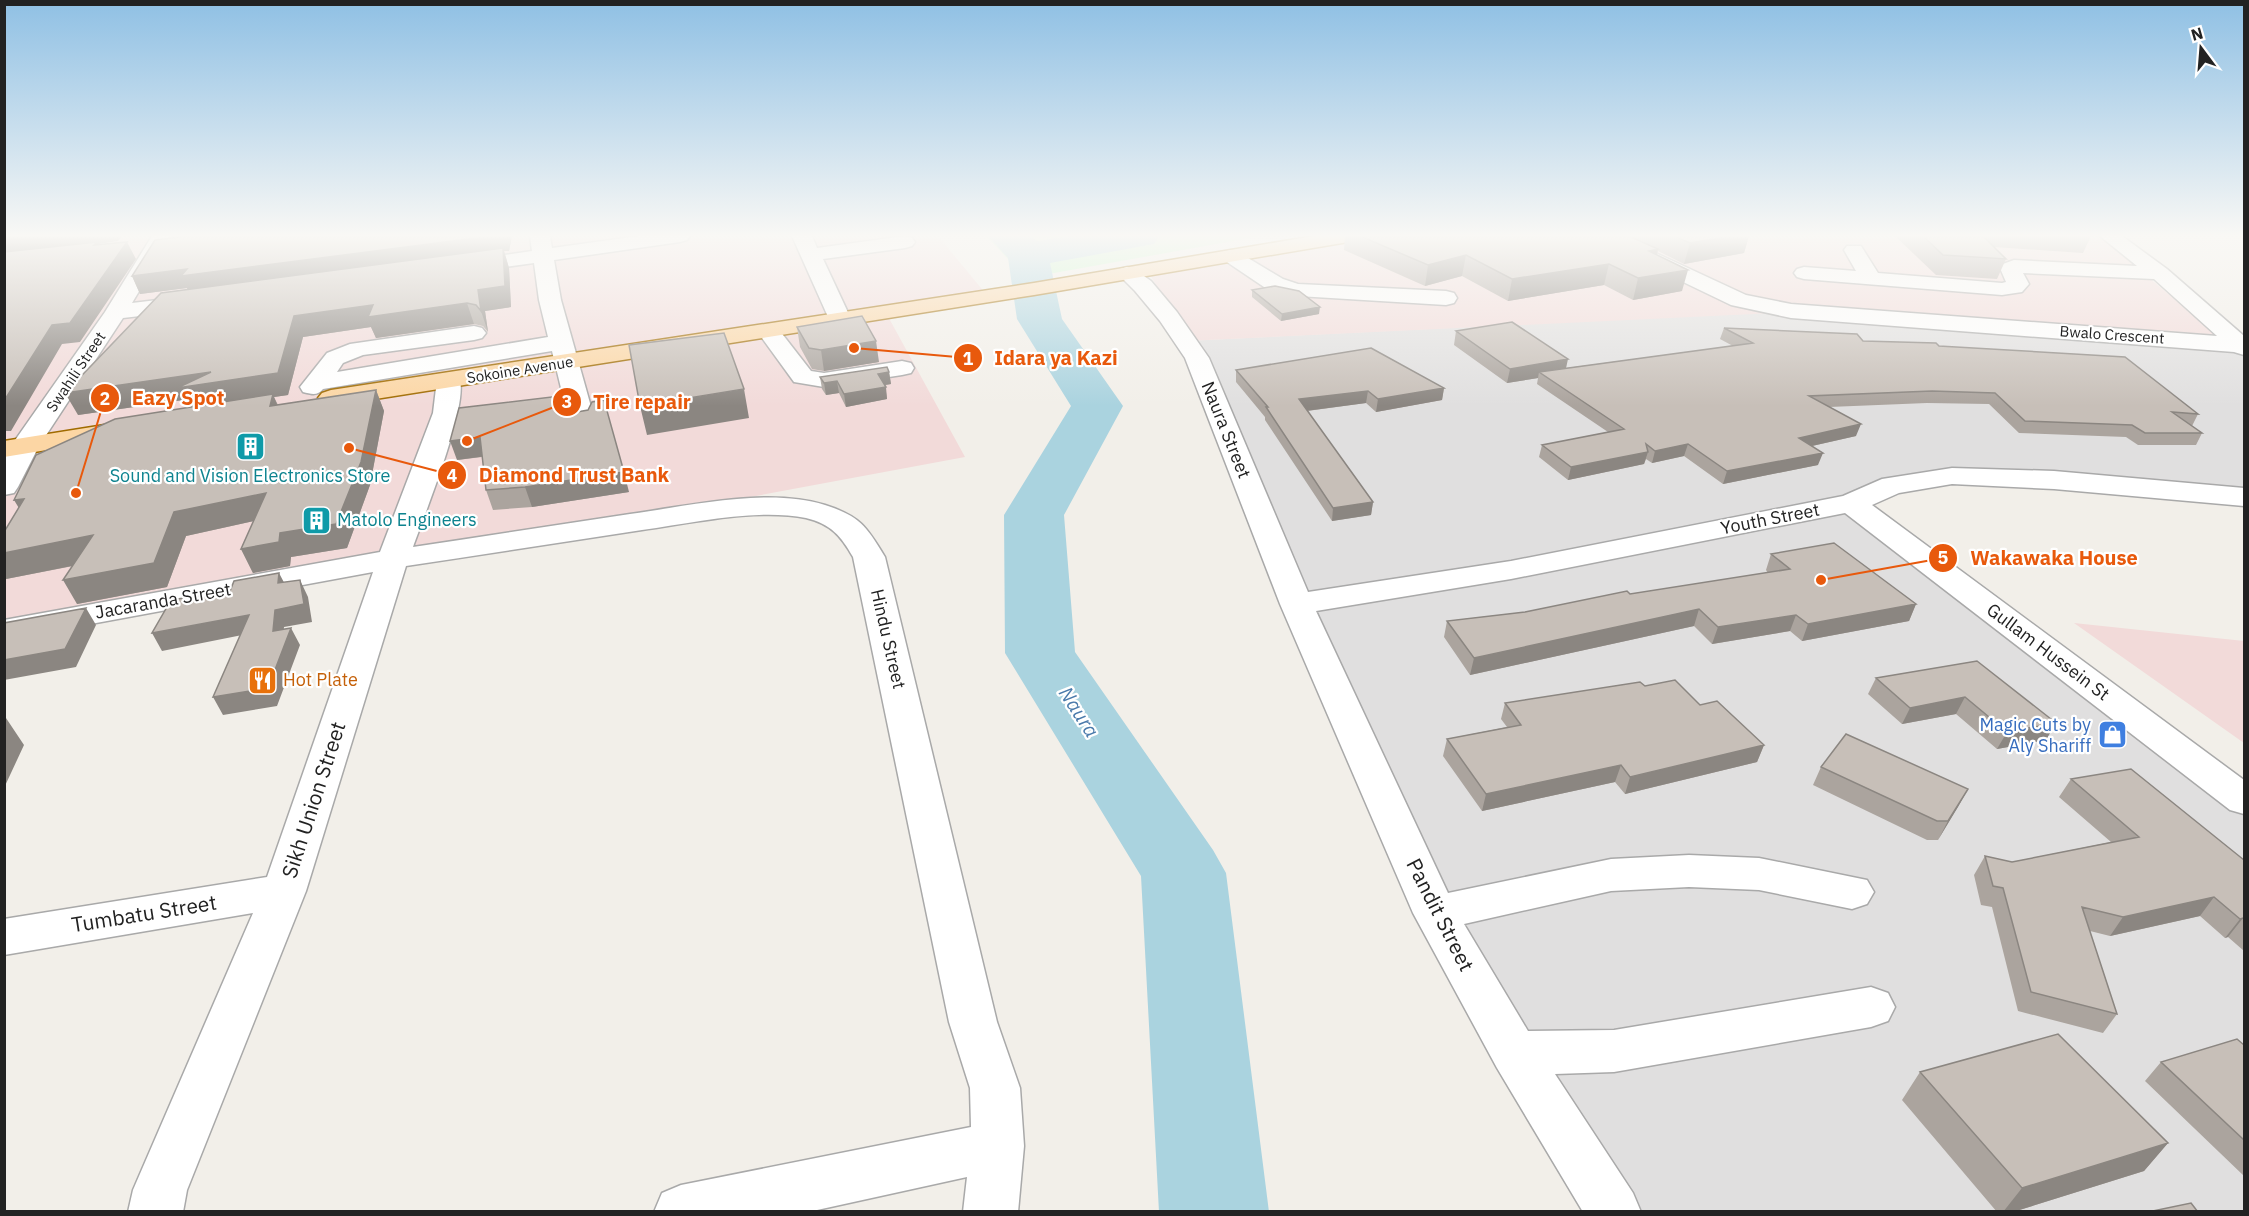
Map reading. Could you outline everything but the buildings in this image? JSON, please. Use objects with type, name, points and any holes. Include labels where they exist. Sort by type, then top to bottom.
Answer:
[{"type":"main road","name":"Sokoine Avenue","points":[[304,396],[449,380],[564,352],[768,331],[1010,293]]},
{"type":"main road","points":[[15,447],[142,428]]},
{"type":"street","name":"Swahili Street","points":[[15,447],[116,312],[128,293]]},
{"type":"street","points":[[549,293],[582,421]]},
{"type":"street","points":[[828,293],[840,319]]},
{"type":"street","name":"Naura Street","points":[[1149,293],[1170,317],[1197,358],[1296,604]]},
{"type":"street","points":[[1349,293],[1446,298]]},
{"type":"street","name":"Bwalo Crescent","points":[[1724,293],[1791,311],[2242,347]]},
{"type":"street","points":[[2182,293],[2242,347]]},
{"type":"street","points":[[116,312],[211,300]]},
{"type":"street","points":[[768,331],[803,377],[824,380],[902,368]]},
{"type":"street","points":[[304,396],[335,358],[358,349],[474,333]]},
{"type":"street","points":[[304,396],[564,352]]},
{"type":"street","name":"Sikh Union Street","points":[[155,1212],[160,1190],[284,891],[393,559],[446,413],[449,380]]},
{"type":"street","points":[[4,487],[15,447]]},
{"type":"street","name":"Youth Street","points":[[1296,604],[1511,570],[1851,503],[1892,485],[1952,476],[2054,480],[2244,496]]},
{"type":"street","name":"Gullam Hussein St","points":[[1851,503],[2244,800]]},
{"type":"street","name":"Hindu Street","points":[[393,559],[698,513],[776,505],[815,511],[839,521],[854,531],[869,557],[973,1022],[995,1088],[998,1146],[990,1212]]},
{"type":"street","name":"Jacaranda Street","points":[[4,630],[393,559]]},
{"type":"street","name":"Pandit Street","points":[[1296,604],[1435,913],[1514,1053],[1614,1212]]},
{"type":"street","points":[[1435,913],[1611,875],[1689,871],[1759,873],[1852,892]]},
{"type":"street","name":"Tumbatu Street","points":[[4,937],[284,891]]},
{"type":"street","points":[[1514,1053],[1614,1052],[1870,1007]]},
{"type":"street","points":[[681,1212],[998,1146]]},
{"type":"shaded area","points":[[5,293],[986,294],[885,311],[965,457],[5,636]]},
{"type":"shaded area","points":[[1160,293],[2167,293],[2228,344],[1794,312],[1186,341]]},
{"type":"shaded area","points":[[1791,311],[2241,352],[2244,355],[2244,495],[2120,482],[1978,477],[1875,492],[1852,506],[2244,795],[2244,1211],[1608,1211],[1429,892],[1186,341]]},
{"type":"shaded area","points":[[2074,623],[2244,641],[2244,743]]},
{"type":"waterway","name":"Naura","points":[[1035,293],[1040,319],[1097,406],[1034,515],[1040,653],[1183,873],[1214,1212]]},
{"type":"place","name":"Idara ya Kazi","points":[[854,348]]},
{"type":"place","name":"Tire repair","points":[[467,441]]},
{"type":"place","name":"Sound and Vision Electronics Store","points":[[250,447]]},
{"type":"place","name":"Diamond Trust Bank","points":[[349,448]]},
{"type":"place","name":"Eazy Spot","points":[[76,493]]},
{"type":"place","name":"Matolo Engineers","points":[[316,520]]},
{"type":"place","name":"Wakawaka House","points":[[1821,580]]},
{"type":"place","name":"Hot Plate","points":[[262,680]]},
{"type":"place","name":"Magic Cuts by Aly Shariff","points":[[2112,735]]}]
